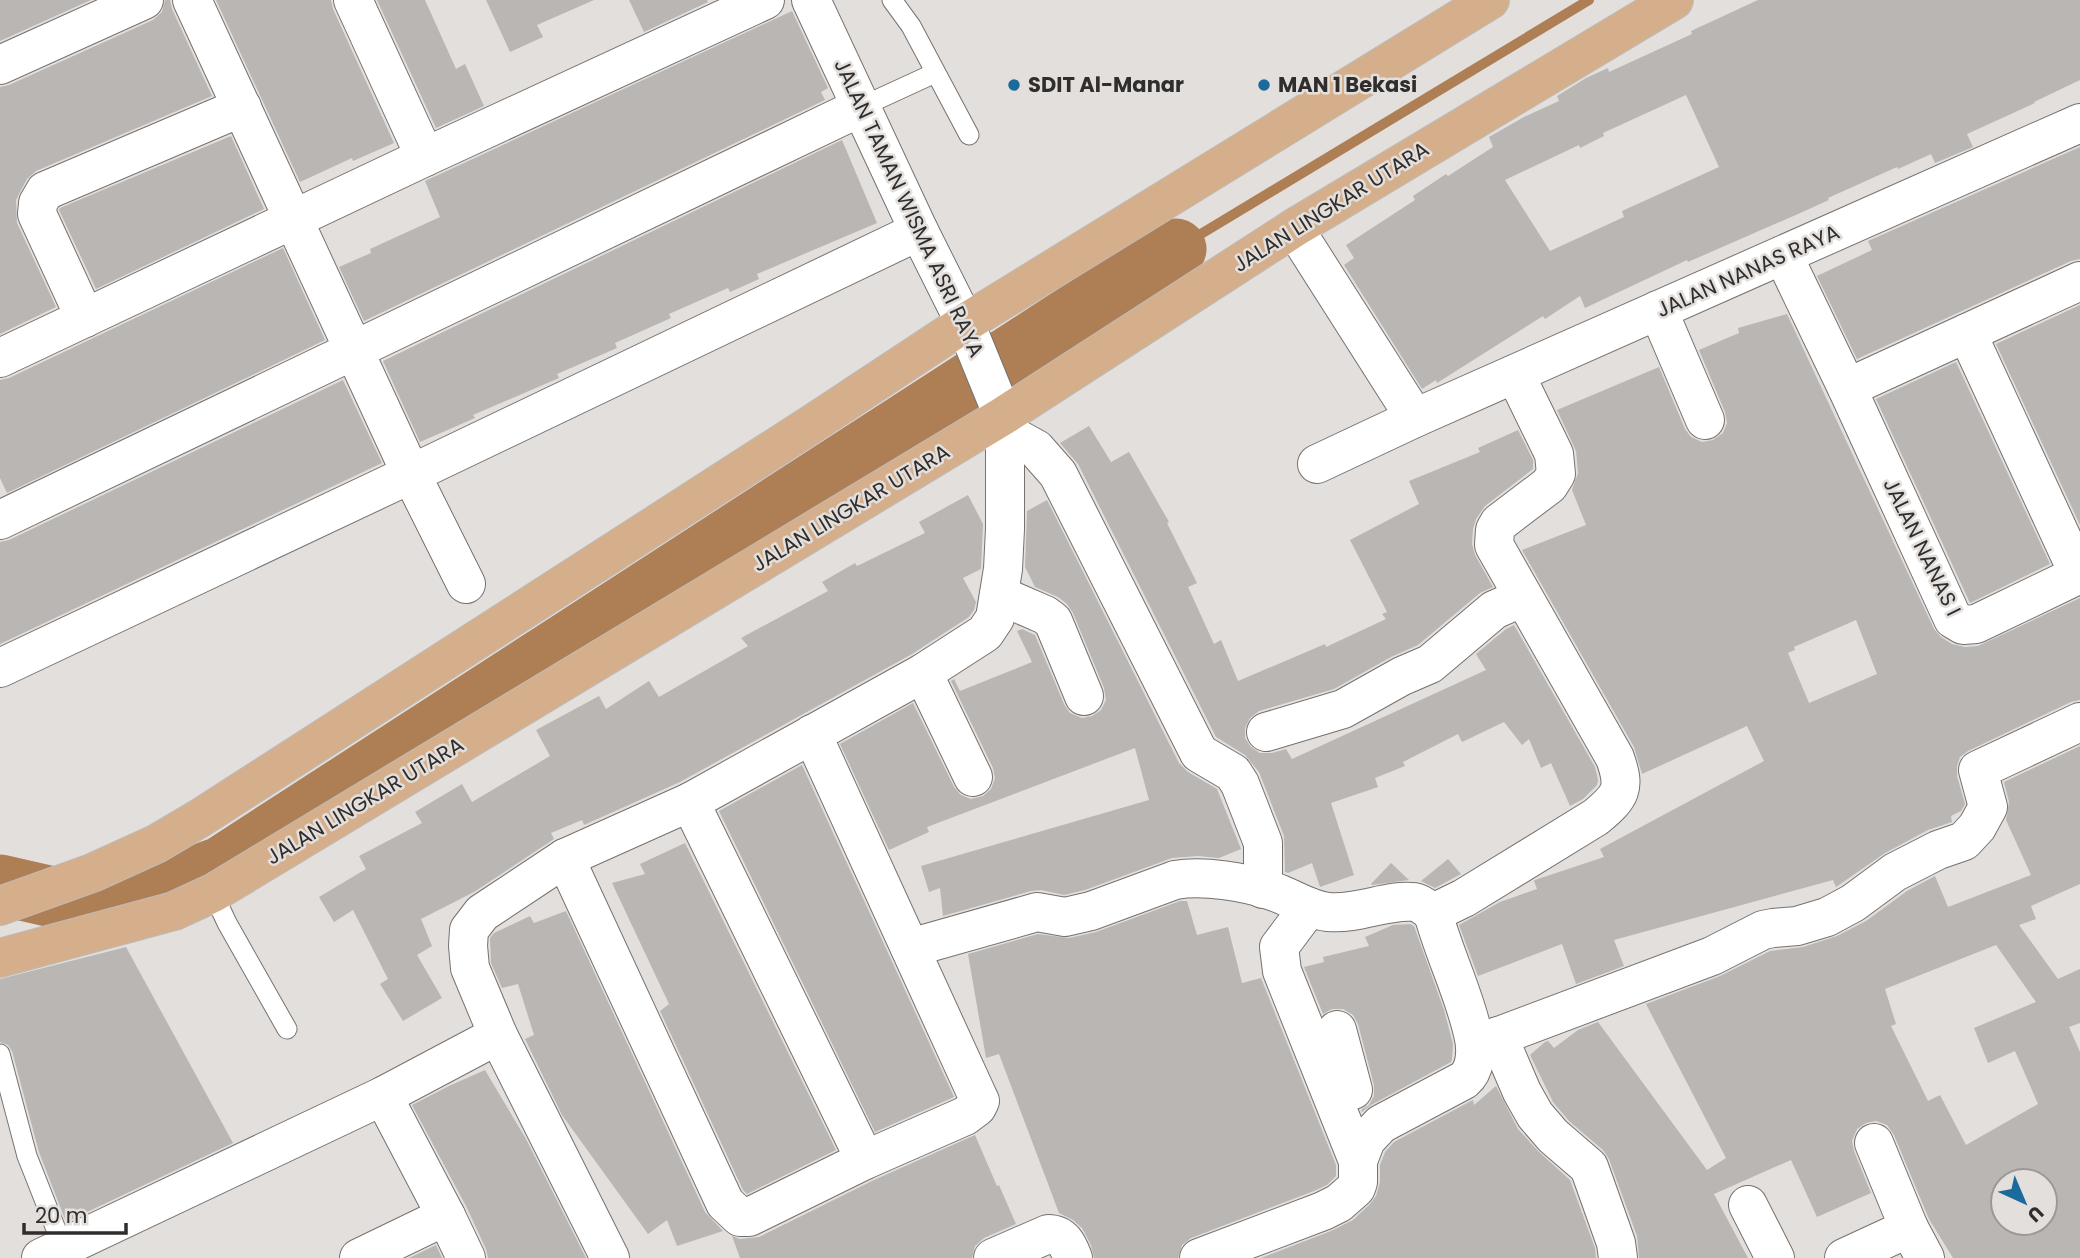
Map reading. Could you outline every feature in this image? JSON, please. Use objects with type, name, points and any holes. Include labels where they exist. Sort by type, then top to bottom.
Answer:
[{"type":"main road","points":[[0,906],[92,873],[156,844],[200,818],[801,431],[1490,0]]},
{"type":"main road","name":"JALAN LINGKAR UTARA","points":[[5,949],[116,928],[174,911],[213,892],[1664,3]]},
{"type":"street","points":[[0,65],[144,0]]},
{"type":"street","points":[[192,0],[411,474],[466,584]]},
{"type":"street","points":[[353,0],[425,157]]},
{"type":"street","points":[[0,358],[765,0]]},
{"type":"street","name":"JALAN TAMAN WISMA ASRI RAYA","points":[[811,0],[966,327],[1000,411]]},
{"type":"street","points":[[85,318],[37,214],[38,203],[45,191],[242,107]]},
{"type":"street","points":[[0,520],[861,107]]},
{"type":"street","name":"JALAN NANAS RAYA","points":[[1317,464],[2080,123]]},
{"type":"street","points":[[1294,228],[1415,418]]},
{"type":"street","points":[[0,668],[919,231]]},
{"type":"street","name":"JALAN NANAS I","points":[[1783,255],[1953,619],[1964,625],[1976,624],[2079,575],[1968,333]]},
{"type":"street","points":[[1847,388],[2080,281]]},
{"type":"street","points":[[1658,310],[1705,420]]},
{"type":"street","points":[[1433,913],[1464,898],[1596,817],[1614,802],[1620,788],[1621,776],[1615,758],[1494,545],[1495,530],[1499,523],[1549,485],[1556,474],[1554,454],[1515,374]]},
{"type":"street","points":[[610,1258],[498,1035],[470,968],[469,930],[482,914],[565,858],[690,802],[923,673],[985,633],[995,618],[1005,529],[1000,411]]},
{"type":"street","points":[[1000,411],[1058,474],[1199,752],[1233,773],[1240,784],[1263,843],[1263,889]]},
{"type":"street","points":[[999,596],[1053,621],[1084,696]]},
{"type":"street","points":[[1266,732],[1343,709],[1402,676],[1430,664],[1494,610],[1523,597]]},
{"type":"street","points":[[923,673],[973,777]]},
{"type":"street","points":[[1362,1150],[1381,1124],[1470,1075],[1486,1041],[1712,956],[1763,930],[1797,926],[1827,916],[1853,903],[1895,872],[1938,850],[1964,841],[1977,827],[1988,807],[1978,770],[2080,722]]},
{"type":"street","points":[[565,858],[725,1203],[740,1217],[749,1217],[865,1160],[965,1116],[977,1107],[979,1101],[812,734]]},
{"type":"street","points":[[690,802],[865,1160]]},
{"type":"street","points":[[910,948],[1037,912],[1065,918],[1175,880],[1188,878],[1222,880],[1263,889],[1324,912],[1347,913],[1417,902],[1433,913],[1474,1035],[1486,1041],[1535,1115],[1553,1136],[1589,1167],[1616,1243],[1618,1258]]},
{"type":"street","points":[[1309,907],[1279,947],[1282,971],[1362,1150]]},
{"type":"street","points":[[1199,1258],[1323,1211],[1339,1203],[1356,1188],[1362,1150],[1337,1030]]},
{"type":"street","points":[[52,1253],[383,1096],[498,1035]]},
{"type":"street","points":[[383,1096],[466,1258]]},
{"type":"street","points":[[1844,1258],[1917,1243],[1874,1143]]},
{"type":"street","points":[[1748,1205],[1775,1258]]},
{"type":"street","points":[[359,1258],[446,1216]]},
{"type":"street","points":[[993,1258],[1048,1234],[1055,1234],[1067,1243],[1073,1258]]},
{"type":"lane","points":[[892,0],[911,26],[969,135]]},
{"type":"lane","points":[[861,107],[935,73]]},
{"type":"lane","points":[[213,892],[227,923],[287,1029]]},
{"type":"lane","points":[[0,1054],[52,1253]]},
{"type":"building","points":[[0,0],[91,0],[0,41]]},
{"type":"building","points":[[165,0],[170,0],[212,96],[36,171],[27,179],[16,200],[17,223],[56,307],[0,334],[0,87],[153,20],[162,12]]},
{"type":"building","points":[[216,0],[331,0],[394,143],[353,161],[352,158],[300,182]]},
{"type":"building","points":[[377,0],[425,0],[456,69],[465,64],[484,106],[436,128]]},
{"type":"building","points":[[486,0],[594,0],[537,25],[543,37],[510,52]]},
{"type":"building","points":[[629,0],[707,0],[708,2],[644,32]]},
{"type":"building","points":[[1758,0],[2080,0],[2080,80],[1967,134],[1973,147],[1935,163],[1931,154],[1898,169],[1897,167],[1585,308],[1580,296],[1545,319],[1543,316],[1437,383],[1436,380],[1422,389],[1344,265],[1354,258],[1346,245],[1415,200],[1413,196],[1446,174],[1448,176],[1493,147],[1489,137],[1559,101],[1557,96],[1586,78],[1608,68],[1609,72],[1692,34],[1691,31]],"holes":[[[1686,95],[1719,167],[1622,211],[1624,217],[1550,251],[1505,180],[1579,145],[1580,148],[1604,136],[1603,133]]]},
{"type":"building","points":[[792,11],[828,88],[821,92],[825,100],[364,321],[339,267],[371,253],[370,249],[440,217],[425,181]]},
{"type":"building","points":[[231,136],[264,209],[96,289],[60,208]]},
{"type":"building","points":[[842,140],[877,223],[757,274],[759,279],[730,292],[728,288],[669,314],[671,318],[615,343],[617,348],[557,374],[559,378],[473,415],[475,418],[420,442],[383,361]]},
{"type":"building","points":[[2080,147],[2080,259],[1857,359],[1817,276],[1872,250],[1868,241]]},
{"type":"building","points":[[283,248],[325,340],[7,493],[0,478],[0,380]]},
{"type":"building","points":[[2080,305],[2080,525],[1996,344]]},
{"type":"building","points":[[1787,314],[1934,629],[1941,637],[1952,644],[1978,646],[2080,598],[2080,700],[1960,757],[1957,776],[1965,804],[1961,811],[1951,816],[1952,822],[1928,830],[1885,853],[1836,887],[1833,880],[1614,940],[1624,966],[1576,984],[1562,944],[1478,976],[1459,925],[1500,902],[1537,889],[1535,880],[1604,857],[1600,849],[1764,761],[1747,726],[1642,774],[1634,747],[1522,550],[1586,525],[1572,490],[1578,473],[1576,451],[1557,410],[1659,367],[1685,429],[1691,437],[1702,442],[1713,440],[1723,433],[1727,423],[1699,350],[1739,333],[1738,328]],"holes":[[[1856,620],[1877,674],[1809,703],[1788,653],[1795,650],[1794,647]]]},
{"type":"building","points":[[1956,362],[2050,564],[1970,603],[1876,399]]},
{"type":"building","points":[[343,380],[382,463],[0,644],[0,542]]},
{"type":"building","points":[[1089,426],[1111,462],[1129,452],[1169,522],[1167,523],[1197,583],[1188,587],[1214,644],[1221,640],[1238,681],[1325,644],[1326,647],[1386,619],[1382,614],[1387,612],[1350,540],[1419,504],[1409,481],[1480,452],[1478,448],[1518,430],[1533,460],[1533,469],[1485,506],[1473,529],[1472,544],[1475,555],[1493,587],[1480,593],[1418,645],[1334,689],[1259,711],[1250,718],[1245,728],[1245,738],[1251,747],[1260,753],[1286,749],[1292,759],[1486,670],[1476,654],[1514,625],[1595,767],[1597,785],[1583,799],[1570,806],[1551,763],[1541,768],[1529,739],[1522,745],[1504,722],[1462,742],[1458,734],[1403,762],[1405,766],[1375,778],[1378,787],[1331,803],[1354,875],[1320,887],[1312,863],[1285,872],[1284,836],[1259,772],[1245,755],[1216,737],[1078,464],[1060,443]]},
{"type":"building","points":[[968,495],[983,524],[981,569],[963,578],[976,602],[969,617],[912,654],[680,782],[584,825],[582,820],[551,833],[554,839],[474,892],[421,919],[432,946],[417,955],[442,998],[403,1021],[380,984],[388,979],[353,910],[334,922],[319,897],[366,869],[359,856],[422,823],[415,812],[462,784],[472,802],[550,756],[536,730],[599,696],[606,709],[649,681],[659,697],[748,646],[741,638],[828,591],[822,582],[855,563],[857,566],[925,533],[919,522]]},
{"type":"building","points":[[1047,500],[1179,763],[1188,772],[1217,789],[1241,849],[1219,858],[1172,858],[1085,890],[1064,895],[1041,890],[1031,891],[943,916],[940,888],[929,892],[921,866],[1149,800],[1135,748],[927,827],[929,832],[889,850],[840,744],[913,703],[954,787],[961,795],[971,799],[983,796],[991,789],[995,778],[993,768],[951,681],[954,679],[960,691],[1032,662],[1017,631],[1022,629],[1035,635],[1070,713],[1082,718],[1101,710],[1106,700],[1104,688],[1073,613],[1058,597],[1035,587],[1025,567],[1027,511]]},
{"type":"building","points":[[2080,746],[2080,884],[2031,906],[2036,919],[2019,925],[2058,979],[2080,969],[2080,1023],[2069,1027],[2080,1052],[2080,1258],[1953,1258],[1929,1219],[1894,1135],[1887,1125],[1876,1121],[1857,1129],[1852,1141],[1871,1193],[1817,1217],[1791,1160],[1714,1194],[1748,1258],[1639,1258],[1637,1236],[1609,1159],[1553,1102],[1530,1055],[1545,1042],[1548,1041],[1554,1048],[1578,1030],[1598,1022],[1707,1170],[1726,1158],[1646,1004],[1720,976],[1770,951],[1803,947],[1837,936],[1866,921],[1907,891],[1935,876],[1948,907],[2031,875],[2006,820],[2009,802],[2004,782]],"holes":[[[1996,945],[2036,1002],[1974,1028],[1988,1063],[2015,1051],[2038,1104],[1966,1145],[1940,1095],[1928,1101],[1891,1026],[1896,1024],[1885,989]]]},
{"type":"building","points":[[802,765],[954,1097],[875,1132],[719,811]]},
{"type":"building","points":[[685,843],[836,1150],[747,1194],[660,1011],[669,1004],[612,883],[645,874],[640,864]]},
{"type":"building","points":[[1448,859],[1461,874],[1435,888],[1421,881]]},
{"type":"building","points":[[1391,863],[1409,880],[1372,885],[1371,884]]},
{"type":"building","points":[[1180,901],[1187,901],[1197,935],[1228,927],[1242,983],[1261,978],[1336,1165],[1336,1176],[1327,1185],[1314,1191],[1191,1238],[1182,1245],[1178,1258],[1094,1258],[1082,1228],[1059,1213],[999,1054],[986,1058],[968,954],[1038,934],[1069,938],[1096,932]]},
{"type":"building","points":[[566,911],[705,1212],[723,1231],[677,1246],[667,1220],[648,1234],[562,1115],[525,1039],[534,1035],[518,984],[502,988],[491,963],[490,938],[494,933],[530,916],[534,923]]},
{"type":"building","points":[[1393,925],[1414,926],[1444,1010],[1453,1044],[1452,1059],[1362,1112],[1374,1096],[1374,1085],[1358,1024],[1353,1015],[1343,1009],[1332,1009],[1323,1014],[1304,967],[1324,962],[1323,957],[1369,946],[1365,937]]},
{"type":"building","points":[[126,947],[233,1143],[66,1222],[39,1152],[12,1051],[8,1045],[0,1042],[0,979]]},
{"type":"building","points":[[485,1070],[526,1139],[586,1258],[488,1258],[466,1206],[412,1105]]},
{"type":"building","points":[[1496,1086],[1518,1129],[1570,1180],[1595,1248],[1596,1258],[1261,1258],[1353,1220],[1376,1196],[1380,1182],[1380,1165],[1385,1152],[1394,1142],[1473,1100],[1474,1105]]},
{"type":"building","points":[[975,1135],[1016,1224],[984,1238],[975,1246],[972,1258],[740,1258],[732,1236],[740,1239],[759,1237],[874,1180]]},
{"type":"building","points":[[436,1245],[442,1258],[409,1258]]},
{"type":"waterway","points":[[1176,249],[1589,0]]},
{"type":"waterway","points":[[0,885],[105,909],[221,867],[1176,249]]},
{"type":"place","name":"SDIT Al-Manar","points":[[1014,85]]},
{"type":"place","name":"MAN 1 Bekasi","points":[[1264,85]]}]
